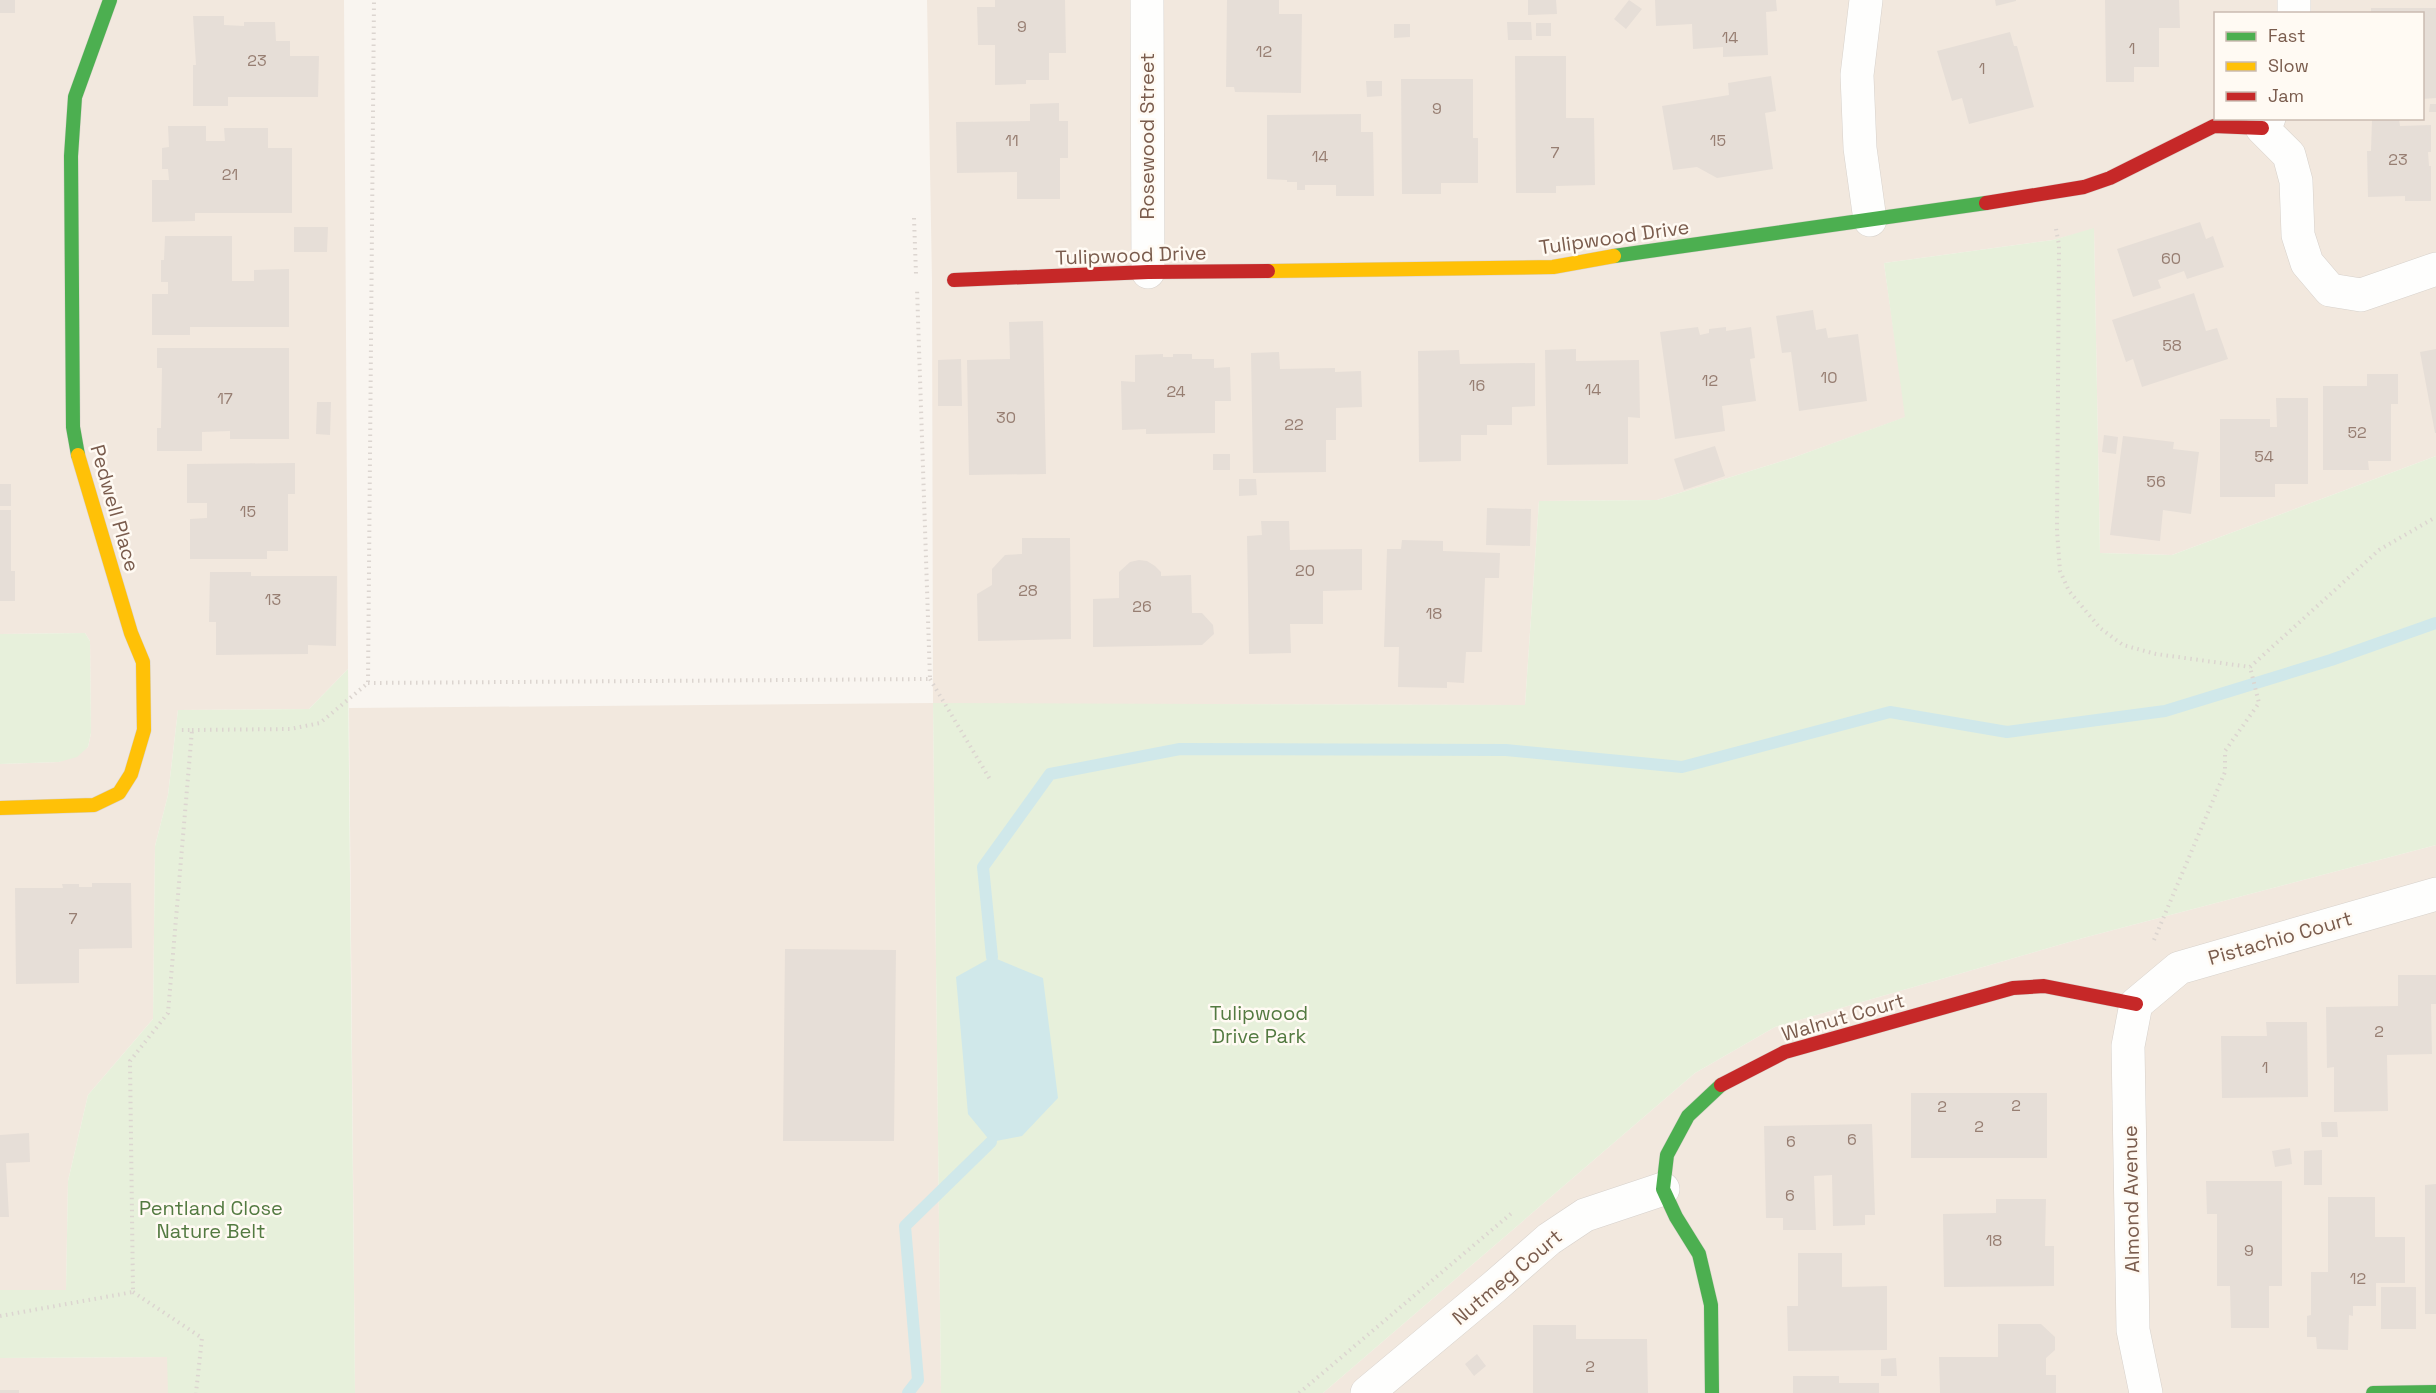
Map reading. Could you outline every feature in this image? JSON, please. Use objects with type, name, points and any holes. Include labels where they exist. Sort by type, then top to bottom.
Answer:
[{"type":"street","name":"Pedwell Place","points":[[0,808],[94,805],[119,793],[132,774],[144,730],[143,662],[131,633],[80,468],[73,427],[71,156],[73,118],[75,98],[110,0]]},
{"type":"street","name":"Rosewood Street","points":[[1147,0],[1148,272]]},
{"type":"street","points":[[1866,0],[1857,75],[1860,147],[1870,220]]},
{"type":"street","name":"Tulipwood Drive","points":[[954,280],[1148,272],[1553,267],[1615,256],[2051,194],[2084,187],[2110,178],[2214,126],[2265,123]]},
{"type":"street","points":[[2265,123],[2289,155],[2296,181],[2298,235],[2307,263],[2330,290],[2361,295],[2436,269]]},
{"type":"street","name":"Pistachio Court","points":[[2136,1004],[2179,968],[2436,894]]},
{"type":"street","name":"Walnut Court","points":[[1663,1189],[1667,1155],[1688,1116],[1720,1086],[1785,1052],[2013,988],[2044,986],[2136,1004]]},
{"type":"street","name":"Almond Avenue","points":[[2136,1004],[2128,1046],[2133,1330],[2146,1393]]},
{"type":"street","points":[[1663,1189],[1676,1217],[1699,1254],[1711,1305],[1712,1393]]},
{"type":"street","name":"Nutmeg Court","points":[[1367,1393],[1549,1239],[1585,1215],[1663,1189]]},
{"type":"street","points":[[2373,1393],[2436,1392]]},
{"type":"path","points":[[368,683],[374,0]]},
{"type":"path","points":[[2051,194],[2059,245],[2057,531],[2060,571],[2069,591],[2100,628],[2123,645],[2156,654],[2250,667]]},
{"type":"path","points":[[914,218],[930,679],[991,781]]},
{"type":"path","points":[[2250,667],[2379,550],[2436,517]]},
{"type":"path","points":[[2162,982],[2149,951],[2225,772],[2225,751],[2259,703],[2250,667]]},
{"type":"path","points":[[144,730],[290,729],[320,723],[368,683],[930,679]]},
{"type":"path","points":[[133,1292],[130,1061],[168,1013],[192,730]]},
{"type":"path","points":[[1299,1393],[1513,1212]]},
{"type":"path","points":[[0,1316],[133,1292],[202,1338],[196,1393]]},
{"type":"shaded area","points":[[0,0],[344,0],[348,669],[309,709],[178,710],[168,795],[155,846],[153,1019],[88,1095],[68,1181],[66,1290],[0,1290],[0,764],[59,762],[88,747],[91,733],[90,641],[85,633],[0,634]]},
{"type":"shaded area","points":[[927,0],[2436,0],[2436,456],[2172,555],[2100,553],[2094,229],[2053,240],[1884,263],[1906,417],[1792,458],[1657,500],[1539,501],[1525,705],[933,704],[941,1393],[355,1393],[349,708],[933,703],[932,280]]},
{"type":"shaded area","points":[[2436,845],[2436,1393],[1323,1393],[1695,1073],[1775,1027],[2083,938]]},
{"type":"shaded area","points":[[168,1357],[168,1393],[0,1393],[0,1358]]},
{"type":"green space","name":"Tulipwood Drive Park","points":[[2094,228],[2100,553],[2172,555],[2436,456],[2436,845],[2083,938],[1775,1027],[1695,1073],[1323,1393],[941,1393],[933,703],[1525,705],[1539,501],[1657,500],[1792,458],[1905,417],[1884,263],[2053,240]]},
{"type":"green space","points":[[85,633],[90,641],[91,733],[88,747],[77,757],[59,762],[0,764],[0,634]]},
{"type":"green space","name":"Pentland Close Nature Belt","points":[[348,669],[355,1393],[168,1393],[167,1357],[0,1358],[0,1290],[66,1290],[68,1181],[88,1095],[153,1019],[155,846],[168,795],[178,710],[309,709]]},
{"type":"water","points":[[992,957],[1043,978],[1058,1098],[1022,1136],[991,1142],[968,1114],[956,977]]},
{"type":"building","points":[[0,0],[15,0],[15,13],[0,13]]},
{"type":"building","points":[[995,0],[1065,0],[1066,53],[1049,53],[1049,80],[1026,80],[1026,84],[995,85],[995,45],[978,45],[977,7],[995,7]]},
{"type":"building","points":[[1227,0],[1279,0],[1279,14],[1302,14],[1301,93],[1235,92],[1234,87],[1226,87]]},
{"type":"building","points":[[1528,0],[1556,0],[1557,14],[1528,15]]},
{"type":"building","points":[[1629,0],[1642,9],[1626,29],[1614,19]]},
{"type":"building","points":[[1655,0],[1776,0],[1777,11],[1766,12],[1768,55],[1723,57],[1723,47],[1693,49],[1692,24],[1656,26]]},
{"type":"building","points":[[1995,0],[2016,0],[2016,1],[1996,6]]},
{"type":"building","points":[[2105,0],[2179,0],[2180,28],[2159,28],[2159,67],[2134,67],[2134,82],[2106,82]]},
{"type":"building","points":[[2371,8],[2436,8],[2436,98],[2424,99],[2424,12],[2371,12]]},
{"type":"building","points":[[193,16],[224,16],[224,25],[244,26],[244,22],[275,22],[276,41],[290,41],[290,56],[319,56],[318,97],[228,97],[228,106],[193,106],[193,65],[196,65]]},
{"type":"building","points":[[1507,22],[1531,22],[1532,40],[1508,40]]},
{"type":"building","points":[[1536,23],[1551,23],[1551,36],[1536,36]]},
{"type":"building","points":[[1394,24],[1410,24],[1410,37],[1394,38]]},
{"type":"building","points":[[2010,32],[2014,46],[2017,46],[2034,107],[1969,124],[1962,98],[1952,101],[1937,51]]},
{"type":"building","points":[[1515,56],[1566,56],[1566,118],[1594,118],[1595,185],[1556,186],[1556,193],[1516,193]]},
{"type":"building","points":[[1771,76],[1776,111],[1765,113],[1773,169],[1717,178],[1697,167],[1673,170],[1662,106],[1729,95],[1728,83]]},
{"type":"building","points":[[1401,79],[1473,79],[1473,138],[1478,138],[1478,183],[1441,183],[1441,194],[1402,194]]},
{"type":"building","points":[[1366,81],[1382,81],[1382,96],[1367,97]]},
{"type":"building","points":[[1059,103],[1059,121],[1068,121],[1068,158],[1060,158],[1060,199],[1017,199],[1017,172],[957,173],[956,122],[1030,121],[1030,104]]},
{"type":"building","points":[[2430,104],[2436,104],[2436,112],[2429,112]]},
{"type":"building","points":[[1361,114],[1361,132],[1373,132],[1374,196],[1336,196],[1336,185],[1305,185],[1305,190],[1297,190],[1297,182],[1267,179],[1267,115]]},
{"type":"building","points":[[2372,120],[2399,120],[2400,126],[2431,125],[2431,152],[2428,152],[2429,166],[2431,166],[2431,201],[2405,201],[2405,196],[2368,197],[2367,151],[2371,151]]},
{"type":"building","points":[[168,126],[206,126],[206,141],[225,141],[224,128],[268,128],[268,148],[292,148],[292,213],[195,213],[195,221],[152,222],[152,180],[169,180],[168,169],[162,169],[162,148],[169,147]]},
{"type":"building","points":[[2200,222],[2206,239],[2213,236],[2224,267],[2187,279],[2184,271],[2158,280],[2161,288],[2133,297],[2117,249]]},
{"type":"building","points":[[294,227],[328,227],[327,252],[294,252]]},
{"type":"building","points":[[165,236],[232,236],[232,281],[254,281],[254,270],[289,269],[289,327],[190,327],[190,335],[152,335],[152,294],[168,294],[168,282],[161,282],[161,260],[164,260]]},
{"type":"building","points":[[2194,293],[2206,331],[2217,328],[2228,359],[2142,387],[2133,359],[2126,362],[2112,320]]},
{"type":"building","points":[[1813,310],[1816,330],[1826,328],[1828,338],[1858,334],[1867,401],[1799,411],[1791,352],[1782,353],[1776,316]]},
{"type":"building","points":[[1043,321],[1046,474],[969,475],[967,360],[1010,359],[1009,322]]},
{"type":"building","points":[[1698,327],[1700,335],[1709,333],[1709,329],[1726,327],[1726,331],[1751,327],[1755,358],[1750,359],[1756,401],[1722,406],[1725,431],[1675,439],[1660,332]]},
{"type":"building","points":[[157,348],[289,348],[289,439],[230,439],[230,431],[202,432],[202,451],[157,451],[157,428],[161,428],[162,368],[157,368]]},
{"type":"building","points":[[1576,349],[1576,361],[1639,360],[1640,418],[1628,417],[1628,464],[1547,465],[1545,350]]},
{"type":"building","points":[[2436,349],[2436,433],[2435,433],[2420,352]]},
{"type":"building","points":[[1459,350],[1460,364],[1535,363],[1535,406],[1512,407],[1512,425],[1487,425],[1487,435],[1461,435],[1461,461],[1419,462],[1418,351]]},
{"type":"building","points":[[1279,352],[1280,369],[1335,368],[1335,372],[1361,371],[1362,407],[1336,408],[1336,440],[1326,440],[1326,472],[1253,473],[1251,353]]},
{"type":"building","points":[[1163,354],[1163,357],[1173,357],[1173,354],[1192,354],[1192,359],[1214,359],[1214,368],[1230,367],[1231,401],[1215,401],[1215,433],[1146,434],[1146,429],[1122,430],[1121,381],[1135,382],[1135,355]]},
{"type":"building","points":[[961,359],[962,406],[938,406],[938,360]]},
{"type":"building","points":[[2367,374],[2398,374],[2398,404],[2391,404],[2391,461],[2368,461],[2369,470],[2323,470],[2323,386],[2367,386]]},
{"type":"building","points":[[2276,398],[2308,398],[2308,484],[2275,484],[2275,497],[2220,497],[2220,419],[2270,419],[2270,427],[2277,427]]},
{"type":"building","points":[[317,402],[331,402],[330,435],[316,434]]},
{"type":"building","points":[[2104,435],[2118,437],[2116,454],[2102,452]]},
{"type":"building","points":[[2123,436],[2174,442],[2173,449],[2199,452],[2191,514],[2163,510],[2160,541],[2110,535]]},
{"type":"building","points":[[1715,446],[1725,476],[1684,490],[1674,459]]},
{"type":"building","points":[[1213,454],[1230,454],[1230,470],[1213,470]]},
{"type":"building","points":[[295,463],[295,494],[288,494],[288,551],[267,551],[267,559],[190,559],[190,519],[207,518],[207,503],[187,503],[187,464]]},
{"type":"building","points":[[1239,479],[1256,479],[1257,495],[1239,496]]},
{"type":"building","points":[[0,484],[11,484],[11,506],[0,506]]},
{"type":"building","points":[[1487,508],[1531,509],[1530,546],[1486,545]]},
{"type":"building","points":[[0,510],[11,510],[11,571],[15,571],[15,601],[0,601]]},
{"type":"building","points":[[1261,521],[1289,521],[1290,550],[1362,549],[1362,590],[1323,591],[1323,624],[1290,624],[1291,653],[1249,654],[1247,536],[1262,535]]},
{"type":"building","points":[[1022,538],[1070,538],[1071,639],[978,641],[977,594],[992,585],[992,569],[1005,555],[1022,554]]},
{"type":"building","points":[[1402,540],[1443,541],[1443,551],[1500,553],[1499,578],[1485,578],[1482,652],[1466,652],[1464,683],[1447,682],[1447,688],[1398,687],[1399,647],[1384,647],[1387,549],[1401,549]]},
{"type":"building","points":[[1147,561],[1155,566],[1161,572],[1161,576],[1191,575],[1192,613],[1202,613],[1213,625],[1214,634],[1202,645],[1093,647],[1093,599],[1119,598],[1119,572],[1130,562]]},
{"type":"building","points":[[210,572],[251,572],[251,576],[337,576],[336,646],[308,645],[308,654],[216,655],[216,622],[209,622]]},
{"type":"building","points":[[92,883],[131,883],[132,948],[79,949],[79,983],[16,984],[15,888],[63,888],[62,884],[92,887]]},
{"type":"building","points":[[785,949],[896,950],[894,1141],[783,1141]]},
{"type":"building","points":[[2398,975],[2436,975],[2436,1004],[2431,1004],[2432,1054],[2387,1055],[2388,1111],[2334,1112],[2334,1067],[2327,1068],[2326,1007],[2398,1006]]},
{"type":"building","points":[[2266,1022],[2307,1022],[2308,1097],[2222,1098],[2221,1036],[2267,1036]]},
{"type":"building","points":[[1911,1093],[2047,1093],[2047,1158],[1911,1158]]},
{"type":"building","points":[[2321,1122],[2337,1122],[2338,1137],[2322,1137]]},
{"type":"building","points":[[1872,1124],[1875,1215],[1865,1215],[1865,1225],[1833,1226],[1832,1175],[1814,1176],[1816,1230],[1783,1230],[1783,1218],[1766,1218],[1764,1126]]},
{"type":"building","points":[[29,1133],[30,1162],[6,1163],[9,1217],[0,1217],[0,1135]]},
{"type":"building","points":[[2290,1148],[2292,1164],[2275,1167],[2272,1151]]},
{"type":"building","points":[[2322,1150],[2322,1185],[2304,1185],[2304,1151]]},
{"type":"building","points":[[2206,1181],[2282,1181],[2282,1286],[2269,1286],[2269,1328],[2231,1328],[2230,1286],[2217,1286],[2217,1214],[2207,1214]]},
{"type":"building","points":[[2436,1184],[2436,1314],[2425,1314],[2425,1185]]},
{"type":"building","points":[[2328,1197],[2375,1197],[2375,1237],[2405,1237],[2405,1283],[2376,1283],[2376,1306],[2353,1306],[2353,1316],[2349,1315],[2348,1350],[2317,1349],[2316,1337],[2307,1337],[2307,1316],[2311,1315],[2311,1272],[2328,1272]]},
{"type":"building","points":[[1996,1199],[2046,1199],[2045,1246],[2054,1246],[2054,1286],[1944,1287],[1943,1214],[1996,1213]]},
{"type":"building","points":[[1798,1253],[1842,1253],[1842,1287],[1887,1286],[1887,1350],[1788,1351],[1787,1306],[1798,1306]]},
{"type":"building","points":[[2381,1287],[2416,1287],[2416,1329],[2381,1329]]},
{"type":"building","points":[[1998,1324],[2041,1324],[2055,1337],[2055,1350],[2046,1358],[2046,1375],[2056,1375],[2056,1393],[1940,1393],[1939,1357],[1998,1357]]},
{"type":"building","points":[[1533,1325],[1576,1325],[1576,1339],[1647,1339],[1648,1393],[1533,1393]]},
{"type":"building","points":[[1477,1354],[1486,1366],[1474,1376],[1465,1364]]},
{"type":"building","points":[[1896,1358],[1897,1376],[1881,1376],[1881,1359]]},
{"type":"building","points":[[1793,1376],[1839,1376],[1839,1383],[1879,1383],[1879,1393],[1793,1393]]},
{"type":"building","points":[[0,1390],[19,1390],[19,1393],[0,1393]]},
{"type":"waterway","points":[[992,957],[983,867],[1050,774],[1180,749],[1506,750],[1682,767],[1890,712],[2007,732],[2165,711],[2331,660],[2436,623]]},
{"type":"waterway","points":[[908,1393],[918,1380],[905,1226],[991,1142]]},
{"type":"traffic: fast","points":[[78,455],[73,427],[71,156],[75,97],[110,0]]},
{"type":"traffic: fast","points":[[1614,256],[1986,203]]},
{"type":"traffic: fast","points":[[1712,1393],[1711,1305],[1699,1254],[1676,1217],[1663,1189],[1667,1155],[1688,1116],[1721,1085]]},
{"type":"traffic: fast","points":[[2373,1393],[2436,1392]]},
{"type":"traffic: slow","points":[[1268,271],[1553,267],[1614,256]]},
{"type":"traffic: slow","points":[[0,808],[94,805],[119,793],[131,774],[144,730],[143,662],[131,633],[78,455]]},
{"type":"traffic: jam","points":[[1986,203],[2084,187],[2110,178],[2214,126],[2262,128]]},
{"type":"traffic: jam","points":[[954,280],[1148,272],[1268,271]]},
{"type":"traffic: jam","points":[[1721,1085],[1785,1052],[2013,988],[2044,986],[2136,1004]]}]
